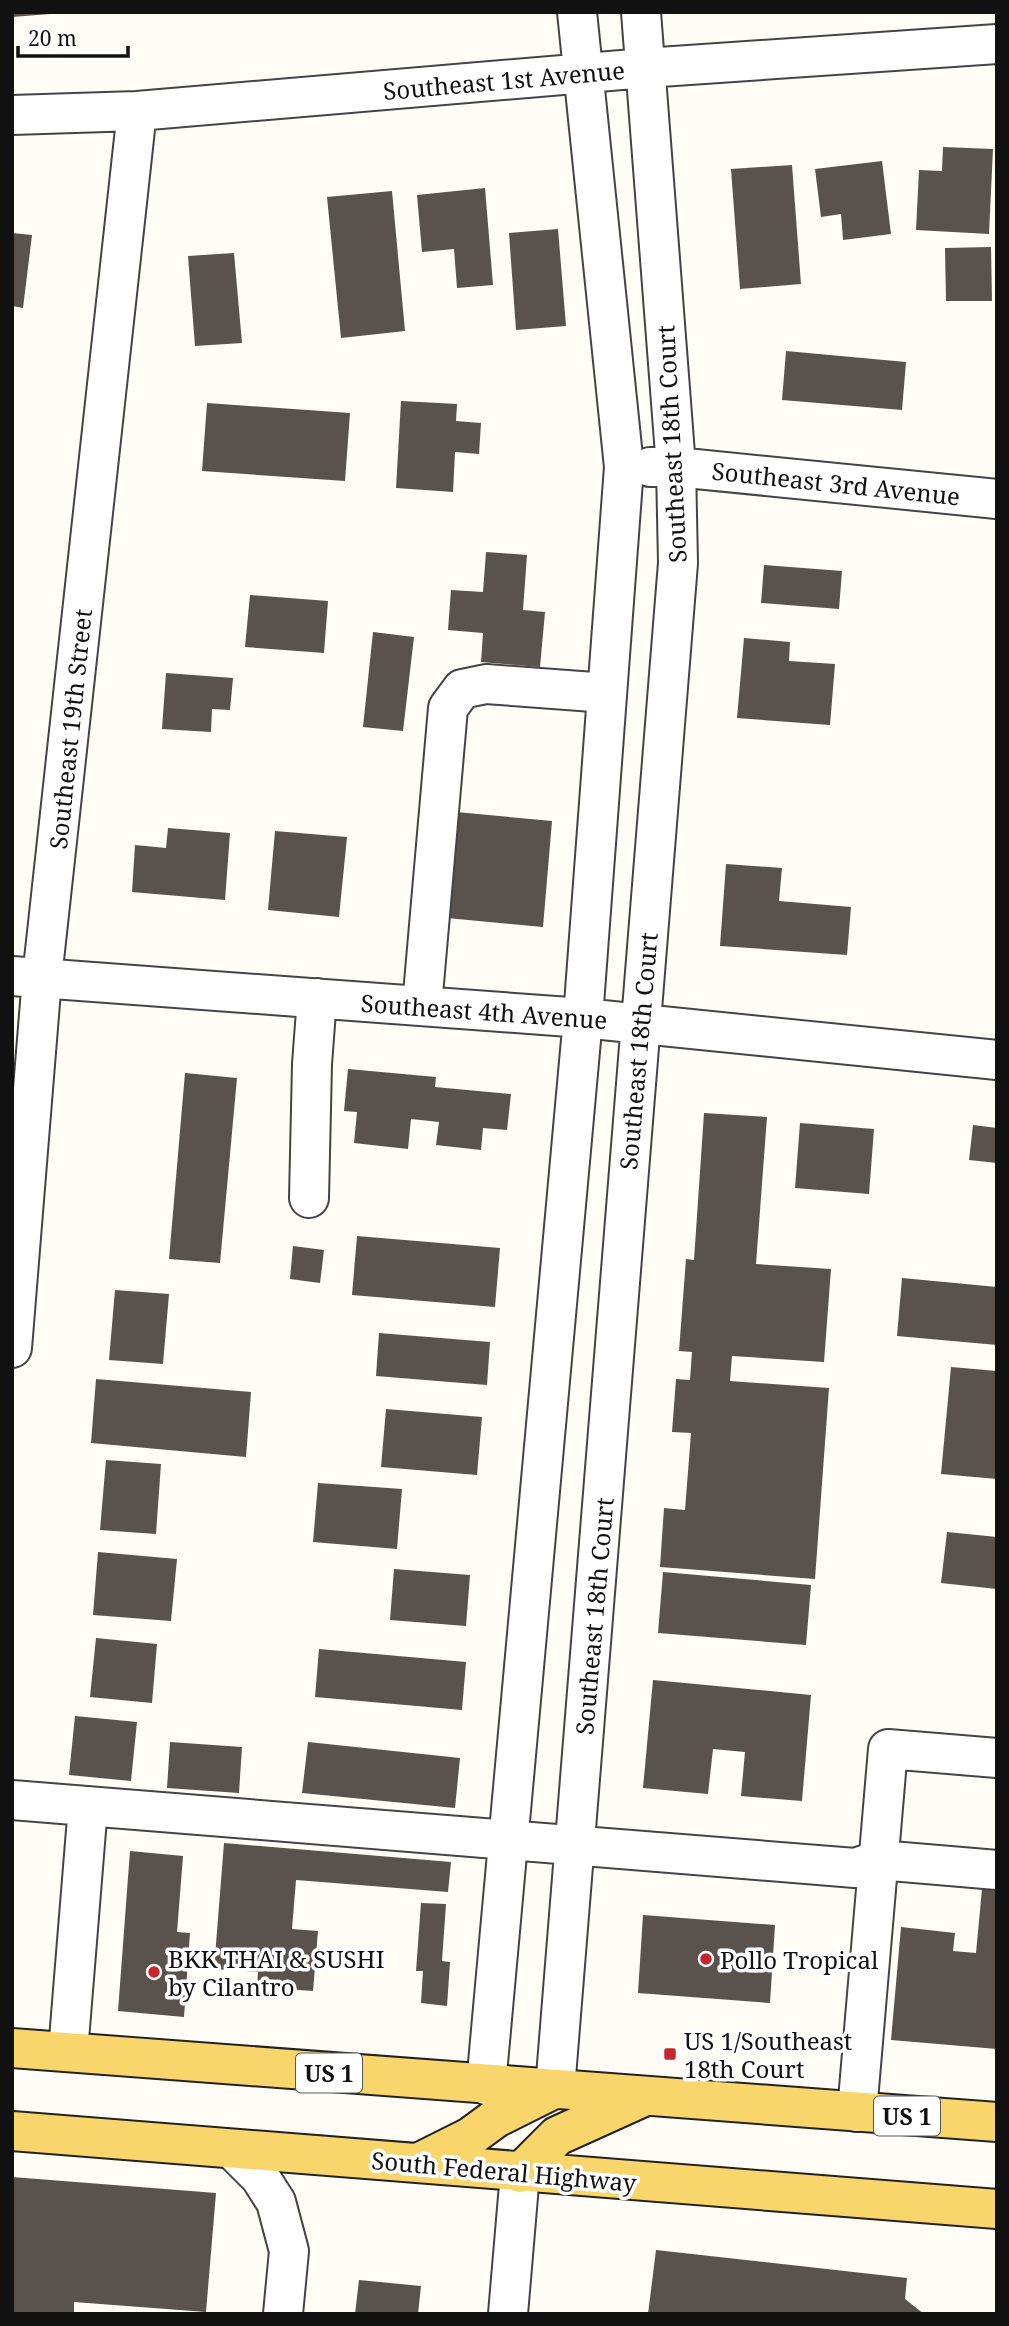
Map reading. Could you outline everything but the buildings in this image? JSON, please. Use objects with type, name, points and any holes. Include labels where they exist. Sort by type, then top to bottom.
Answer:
[{"type":"main road","name":"US 1","points":[[12,2048],[997,2122]]},
{"type":"main road","points":[[418,2164],[470,2137],[496,2118],[555,2089]]},
{"type":"main road","points":[[520,2172],[557,2136],[646,2096]]},
{"type":"main road","name":"South Federal Highway","points":[[12,2132],[997,2209]]},
{"type":"street","name":"Southeast 18th Court","points":[[486,2085],[583,1017],[624,467],[577,12]]},
{"type":"street","name":"Southeast 18th Court","points":[[555,2089],[678,563],[676,467],[641,12]]},
{"type":"street","name":"Southeast 1st Avenue","points":[[12,115],[137,111],[645,68],[997,44]]},
{"type":"street","name":"Southeast 19th Street","points":[[12,1348],[27,977],[137,111]]},
{"type":"street","name":"Southeast 3rd Avenue","points":[[624,467],[676,467],[997,499]]},
{"type":"street","points":[[422,1006],[448,708],[462,689],[486,684],[607,693]]},
{"type":"street","name":"Southeast 4th Avenue","points":[[27,977],[583,1017],[997,1060]]},
{"type":"street","points":[[309,1198],[317,998]]},
{"type":"street","points":[[857,2112],[888,1749],[997,1758]]},
{"type":"street","points":[[12,1800],[855,1868],[879,1860],[997,1870]]},
{"type":"street","points":[[68,2052],[88,1807]]},
{"type":"street","points":[[232,2149],[260,2178],[276,2202],[289,2250],[283,2314]]},
{"type":"street","points":[[508,2314],[520,2172]]},
{"type":"place","name":"Pollo Tropical","points":[[706,1959]]},
{"type":"place","name":"BKK THAI & SUSHI by Cilantro","points":[[154,1972]]},
{"type":"place","name":"US 1/Southeast 18th Court","points":[[670,2054]]}]
